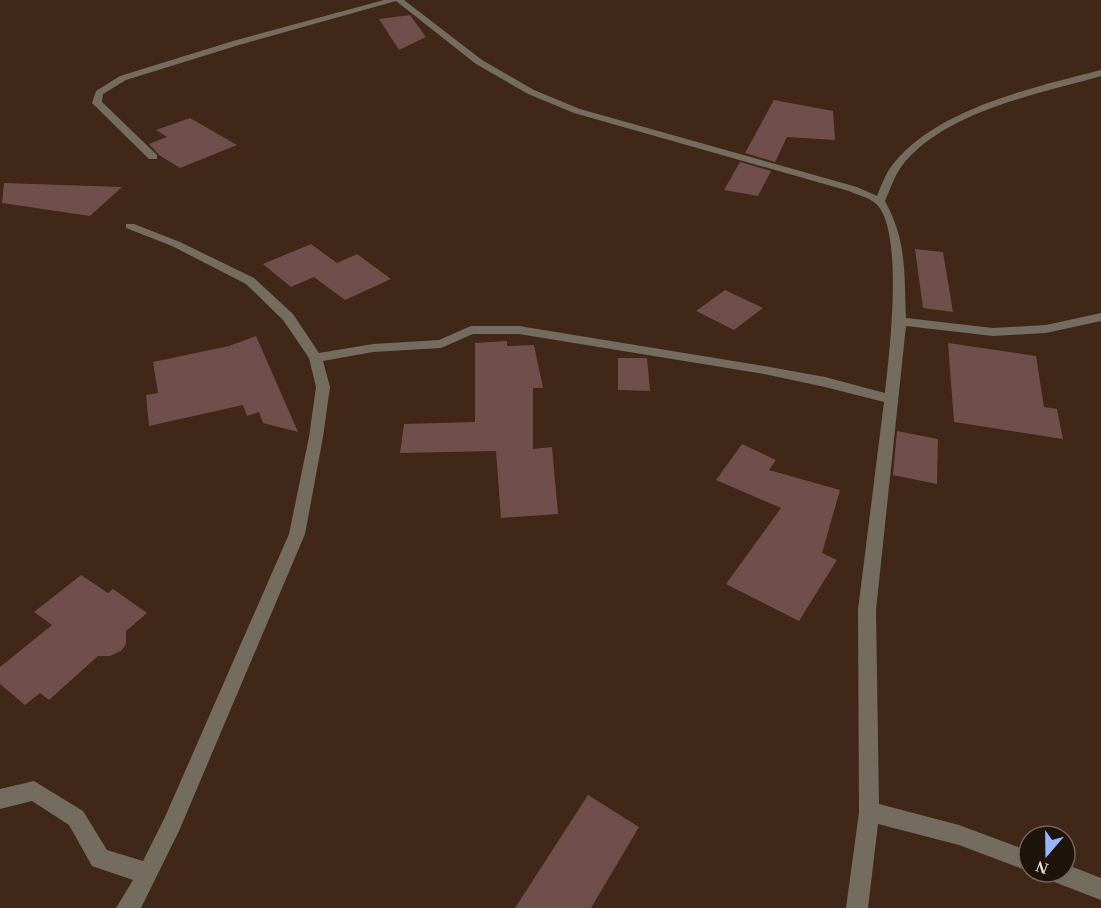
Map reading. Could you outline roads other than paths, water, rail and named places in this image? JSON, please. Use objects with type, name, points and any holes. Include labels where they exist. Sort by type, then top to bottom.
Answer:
[{"type":"street","points":[[153,157],[97,103],[99,93],[123,78],[237,43],[393,0]]},
{"type":"street","points":[[399,0],[479,62],[531,92],[577,111],[853,189],[880,201],[891,222],[897,244],[900,321],[867,610],[869,812],[857,908]]},
{"type":"street","points":[[880,201],[897,164],[926,138],[968,115],[1101,73]]},
{"type":"street","points":[[127,908],[137,896],[172,824],[297,534],[316,437],[323,387],[316,357],[288,317],[250,281],[176,244],[130,226]]},
{"type":"street","points":[[900,321],[993,332],[1046,329],[1101,317]]},
{"type":"street","points":[[316,357],[373,348],[441,344],[471,330],[519,330],[764,370],[825,382],[890,399]]},
{"type":"street","points":[[0,799],[34,791],[76,818],[100,858],[148,874]]},
{"type":"street","points":[[869,812],[959,835],[1017,857]]},
{"type":"street","points":[[1077,880],[1101,889]]}]
